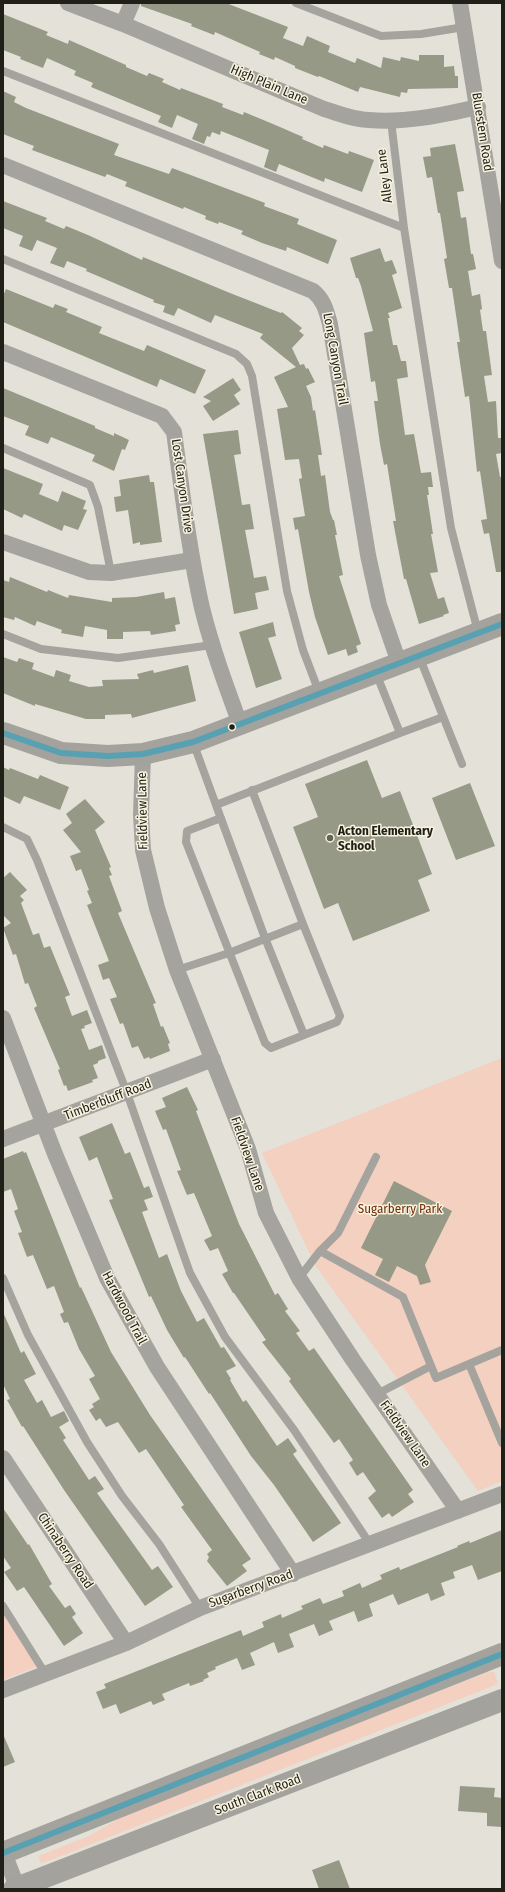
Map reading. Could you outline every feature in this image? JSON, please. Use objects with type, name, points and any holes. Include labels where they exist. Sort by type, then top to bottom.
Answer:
[{"type":"main road","points":[[3,733],[61,753],[108,756],[143,754],[193,742],[502,624]]},
{"type":"main road","points":[[4,1853],[502,1654]]},
{"type":"main road","name":"South Clark Road","points":[[16,1889],[502,1700]]},
{"type":"street","name":"High Plain Lane","points":[[68,3],[124,24],[324,109],[367,120],[391,120],[445,114],[478,107]]},
{"type":"street","points":[[124,24],[132,3]]},
{"type":"street","name":"Bluestem Road","points":[[460,3],[502,261]]},
{"type":"street","name":"Long Canyon Trail","points":[[3,166],[313,291],[321,298],[330,324],[373,581],[386,629],[409,659]]},
{"type":"street","name":"Lost Canyon Drive","points":[[3,352],[162,416],[174,432],[192,560],[212,644],[240,724]]},
{"type":"street","points":[[3,542],[89,572],[111,573],[192,560]]},
{"type":"street","name":"Fieldview Lane","points":[[143,754],[141,815],[143,850],[157,908],[177,970],[248,1149],[266,1212],[299,1278],[458,1511]]},
{"type":"street","name":"Hardwood Trail","points":[[3,1018],[44,1124],[107,1278],[157,1367],[293,1574]]},
{"type":"street","name":"Timberbluff Road","points":[[3,1139],[213,1059]]},
{"type":"street","name":"Chinaberry Road","points":[[3,1458],[126,1643]]},
{"type":"street","name":"Sugarberry Road","points":[[3,1690],[126,1643],[200,1608],[502,1494]]},
{"type":"street","points":[[4,1853],[16,1889]]},
{"type":"lane","points":[[296,3],[381,36],[421,34],[464,27]]},
{"type":"lane","points":[[3,71],[404,228]]},
{"type":"lane","name":"Alley Lane","points":[[391,120],[404,228],[451,528],[478,633]]},
{"type":"lane","points":[[3,260],[236,354],[247,364],[252,376],[287,591],[303,650],[319,693]]},
{"type":"lane","points":[[3,448],[90,485],[98,506],[111,573]]},
{"type":"lane","points":[[3,634],[41,649],[118,658],[212,644]]},
{"type":"lane","points":[[409,659],[443,717],[462,764]]},
{"type":"lane","points":[[376,672],[400,733]]},
{"type":"lane","points":[[216,805],[443,717]]},
{"type":"lane","points":[[193,742],[265,938],[304,1035]]},
{"type":"lane","points":[[221,818],[186,831],[186,842],[265,1043],[271,1048],[337,1022],[340,1016],[252,790]]},
{"type":"lane","points":[[3,827],[27,839],[38,860],[127,1093],[194,1279],[225,1338],[294,1430],[370,1544]]},
{"type":"lane","points":[[177,970],[229,953],[304,924]]},
{"type":"lane","points":[[299,1278],[320,1251],[338,1233],[376,1157]]},
{"type":"lane","points":[[320,1251],[403,1297],[436,1378],[502,1350]]},
{"type":"lane","points":[[3,1278],[28,1335],[87,1442],[122,1496],[159,1544],[200,1608]]},
{"type":"lane","points":[[469,1364],[502,1443]]},
{"type":"lane","points":[[377,1394],[431,1366]]},
{"type":"lane","points":[[3,1606],[45,1673]]},
{"type":"green space","name":"Sugarberry Park","points":[[502,1058],[502,1481],[478,1491],[315,1265],[262,1153]]},
{"type":"green space","points":[[3,1612],[39,1666],[3,1680]]},
{"type":"green space","points":[[488,1672],[494,1672],[498,1683],[46,1862],[41,1863],[38,1856],[89,1836],[127,1814]]},
{"type":"building","points":[[141,3],[226,3],[288,27],[283,38],[303,46],[307,36],[330,46],[328,52],[355,63],[357,58],[381,68],[383,57],[400,61],[401,57],[419,61],[419,55],[444,55],[444,67],[454,66],[455,76],[458,76],[458,88],[408,89],[407,93],[401,92],[400,97],[360,87],[358,92],[295,68],[295,66],[275,57],[274,60],[259,54],[260,52],[215,32],[214,35],[191,26],[192,24],[141,6]]},
{"type":"building","points":[[3,14],[48,32],[46,35],[68,44],[69,40],[147,76],[149,73],[164,79],[162,82],[180,90],[181,88],[223,104],[222,107],[243,115],[244,112],[273,124],[303,137],[302,139],[323,148],[324,145],[348,154],[349,151],[374,160],[362,192],[325,178],[324,182],[279,164],[276,172],[264,167],[269,150],[221,131],[220,135],[212,132],[210,137],[207,136],[204,144],[192,139],[198,124],[177,115],[172,128],[158,122],[161,116],[91,87],[93,83],[74,75],[76,71],[47,58],[43,68],[20,59],[21,57],[3,50]]},
{"type":"building","points":[[3,91],[16,97],[14,102],[26,108],[119,144],[114,155],[169,174],[172,168],[265,203],[264,206],[299,219],[297,224],[337,240],[328,264],[287,247],[286,251],[262,243],[241,234],[243,231],[219,222],[218,224],[205,219],[206,216],[184,207],[183,209],[125,186],[127,182],[107,174],[105,177],[32,150],[34,146],[3,134]]},
{"type":"building","points":[[455,144],[464,191],[457,192],[461,218],[466,217],[471,254],[473,254],[476,269],[468,271],[472,296],[480,294],[482,309],[480,310],[483,331],[486,331],[492,375],[484,376],[488,402],[496,401],[498,438],[501,438],[502,453],[496,454],[500,477],[502,477],[502,572],[496,572],[489,533],[484,534],[481,520],[487,519],[480,471],[477,472],[469,396],[465,397],[457,342],[460,342],[452,288],[449,288],[444,259],[447,258],[440,213],[438,213],[432,177],[427,178],[423,157],[431,156],[430,148]]},
{"type":"building","points":[[3,201],[47,218],[45,221],[64,229],[66,226],[142,260],[143,257],[230,293],[281,313],[282,312],[302,328],[299,331],[304,335],[292,348],[300,365],[304,364],[306,369],[308,368],[315,382],[306,386],[311,397],[313,411],[315,410],[322,455],[318,455],[321,476],[325,475],[330,512],[334,520],[337,535],[335,535],[343,575],[339,576],[361,644],[356,646],[358,652],[348,656],[346,649],[328,655],[315,617],[309,592],[298,529],[295,530],[293,518],[305,516],[299,479],[302,478],[299,459],[285,460],[277,409],[288,407],[274,377],[296,367],[260,338],[263,334],[215,315],[211,323],[178,308],[174,316],[163,312],[165,306],[153,302],[154,300],[86,271],[87,269],[67,261],[64,268],[50,263],[57,248],[37,240],[32,251],[19,246],[23,236],[3,228]]},
{"type":"building","points":[[380,248],[385,262],[392,260],[397,273],[392,275],[402,308],[388,313],[390,318],[388,318],[393,345],[397,345],[401,361],[406,361],[408,377],[397,379],[405,435],[414,434],[421,473],[431,472],[433,487],[428,487],[429,495],[427,495],[433,534],[431,534],[438,572],[430,573],[438,599],[444,597],[449,613],[419,624],[406,579],[404,579],[393,521],[396,521],[387,464],[384,465],[380,444],[374,401],[378,401],[375,381],[371,382],[364,333],[373,331],[361,286],[358,278],[356,278],[350,258]]},
{"type":"building","points":[[6,289],[53,308],[55,304],[68,309],[66,312],[102,327],[99,333],[144,351],[147,345],[206,370],[195,394],[160,379],[157,387],[3,322],[3,296]]},
{"type":"building","points":[[233,378],[241,390],[234,395],[240,404],[213,421],[203,406],[211,401],[203,397]]},
{"type":"building","points":[[3,388],[95,426],[95,428],[114,436],[114,433],[129,440],[125,450],[122,449],[114,471],[92,461],[95,455],[51,437],[48,444],[25,435],[29,426],[3,416]]},
{"type":"building","points":[[238,430],[241,454],[234,455],[242,505],[250,504],[254,529],[245,530],[254,578],[266,576],[269,590],[255,593],[258,609],[234,614],[203,434]]},
{"type":"building","points":[[3,468],[43,484],[39,494],[58,502],[62,491],[86,501],[83,509],[87,510],[78,530],[64,525],[62,531],[24,514],[22,518],[3,509]]},
{"type":"building","points":[[149,475],[150,482],[154,482],[162,542],[140,545],[140,542],[133,544],[128,510],[116,512],[114,497],[121,496],[119,480]]},
{"type":"building","points":[[10,577],[47,592],[48,590],[68,598],[69,595],[112,602],[112,598],[136,597],[164,592],[165,599],[175,597],[180,624],[175,625],[176,631],[151,635],[150,631],[123,632],[123,639],[107,639],[107,630],[85,626],[83,637],[61,633],[62,630],[37,621],[35,626],[15,617],[14,620],[3,617],[3,580],[9,582]]},
{"type":"building","points":[[273,622],[276,636],[268,638],[282,679],[256,688],[239,632]]},
{"type":"building","points":[[3,657],[17,662],[19,658],[34,663],[32,669],[54,677],[56,670],[71,675],[69,681],[89,687],[103,686],[102,680],[139,679],[137,674],[153,670],[154,673],[188,665],[196,701],[132,718],[131,714],[105,715],[105,719],[86,719],[35,704],[35,706],[3,693]]},
{"type":"building","points":[[367,760],[382,798],[400,791],[432,874],[418,880],[430,911],[353,941],[338,903],[324,909],[293,827],[318,817],[305,784]]},
{"type":"building","points":[[3,767],[9,770],[10,768],[38,779],[40,775],[69,787],[60,810],[24,796],[20,804],[3,796]]},
{"type":"building","points":[[470,783],[495,846],[456,860],[432,798]]},
{"type":"building","points":[[85,799],[105,822],[95,830],[111,867],[109,868],[112,875],[109,876],[122,911],[118,913],[156,1003],[153,1004],[161,1027],[163,1026],[170,1043],[168,1044],[170,1051],[150,1059],[149,1057],[144,1059],[138,1046],[132,1048],[123,1023],[120,1024],[110,999],[117,997],[109,978],[103,980],[98,965],[109,961],[87,905],[92,903],[87,891],[89,890],[81,869],[76,871],[70,856],[81,852],[63,830],[72,823],[66,814]]},
{"type":"building","points":[[10,872],[27,890],[20,896],[24,900],[21,903],[33,935],[39,933],[44,948],[50,946],[70,995],[65,997],[72,1016],[87,1010],[92,1023],[81,1029],[89,1050],[102,1045],[106,1058],[93,1065],[98,1078],[92,1080],[93,1082],[68,1091],[66,1085],[64,1086],[58,1070],[60,1069],[34,1008],[37,1006],[28,983],[25,984],[16,954],[13,955],[3,928],[11,923],[3,915],[3,878]]},
{"type":"building","points":[[187,1087],[198,1110],[196,1111],[239,1224],[275,1295],[278,1293],[288,1309],[285,1311],[300,1331],[296,1333],[309,1351],[314,1348],[413,1490],[408,1494],[414,1502],[392,1517],[389,1513],[382,1518],[368,1498],[376,1491],[363,1472],[357,1476],[349,1463],[353,1460],[339,1439],[334,1443],[289,1381],[291,1379],[262,1342],[266,1340],[233,1293],[222,1274],[228,1271],[218,1248],[210,1251],[204,1240],[212,1236],[194,1193],[187,1195],[177,1171],[181,1170],[166,1129],[163,1130],[155,1111],[166,1107],[162,1098]]},
{"type":"building","points":[[112,1123],[125,1154],[130,1152],[144,1188],[149,1186],[153,1197],[144,1200],[148,1210],[142,1212],[159,1258],[167,1254],[181,1291],[197,1322],[204,1318],[221,1348],[224,1347],[236,1366],[226,1371],[243,1402],[246,1400],[277,1446],[288,1438],[297,1451],[293,1454],[341,1523],[313,1542],[274,1485],[251,1456],[185,1357],[184,1358],[167,1330],[151,1296],[149,1297],[109,1200],[113,1199],[97,1157],[89,1161],[79,1137]]},
{"type":"building","points":[[23,1151],[24,1153],[26,1152],[80,1288],[81,1287],[111,1352],[150,1415],[251,1559],[242,1565],[247,1571],[227,1586],[207,1561],[209,1557],[207,1554],[212,1550],[181,1507],[184,1505],[146,1449],[139,1453],[118,1422],[106,1427],[100,1418],[96,1421],[89,1410],[94,1407],[92,1404],[100,1399],[89,1379],[95,1376],[79,1349],[68,1322],[64,1323],[60,1314],[64,1312],[54,1286],[47,1289],[33,1255],[27,1257],[18,1233],[22,1232],[14,1211],[18,1209],[11,1189],[3,1192],[3,1159]]},
{"type":"building","points":[[394,1181],[452,1211],[425,1265],[431,1282],[420,1285],[417,1276],[397,1266],[389,1282],[375,1275],[383,1259],[361,1248]]},
{"type":"building","points":[[3,1312],[21,1353],[24,1351],[36,1374],[24,1380],[37,1403],[42,1400],[51,1417],[64,1411],[69,1421],[59,1427],[66,1438],[63,1440],[89,1480],[95,1476],[104,1489],[97,1493],[152,1570],[158,1566],[173,1587],[145,1606],[64,1490],[23,1426],[22,1427],[7,1400],[10,1399],[3,1384]]},
{"type":"building","points":[[3,1508],[28,1545],[29,1544],[52,1584],[49,1586],[65,1608],[70,1605],[76,1614],[72,1617],[83,1633],[64,1646],[24,1587],[17,1591],[4,1572],[11,1568],[3,1556]]},
{"type":"building","points":[[502,1530],[502,1571],[478,1580],[472,1565],[453,1572],[455,1578],[441,1583],[445,1595],[431,1601],[428,1593],[398,1605],[393,1594],[369,1604],[373,1616],[358,1622],[354,1611],[329,1621],[333,1630],[319,1636],[314,1624],[289,1634],[294,1647],[278,1653],[274,1642],[250,1653],[255,1665],[242,1670],[237,1658],[215,1667],[216,1669],[207,1673],[209,1677],[203,1680],[204,1681],[190,1686],[189,1683],[162,1694],[165,1700],[153,1705],[151,1701],[120,1714],[116,1704],[103,1709],[96,1692],[106,1688],[104,1684],[241,1630],[243,1636],[264,1627],[262,1622],[281,1614],[282,1618],[303,1609],[301,1606],[320,1598],[323,1604],[344,1596],[342,1591],[360,1583],[362,1588],[382,1579],[380,1575],[399,1567],[400,1570],[458,1547],[457,1546],[469,1541],[470,1543]]},
{"type":"building","points":[[3,1734],[15,1762],[3,1767]]},
{"type":"building","points":[[460,1786],[495,1788],[494,1797],[502,1798],[502,1827],[487,1826],[487,1813],[458,1811]]},
{"type":"building","points":[[339,1860],[350,1889],[319,1889],[312,1870]]},
{"type":"transit line","points":[[3,733],[61,753],[108,756],[143,754],[193,742],[502,624]]},
{"type":"transit line","points":[[3,1853],[502,1654]]},
{"type":"place","name":"Acton Elementary School","points":[[330,838]]}]
